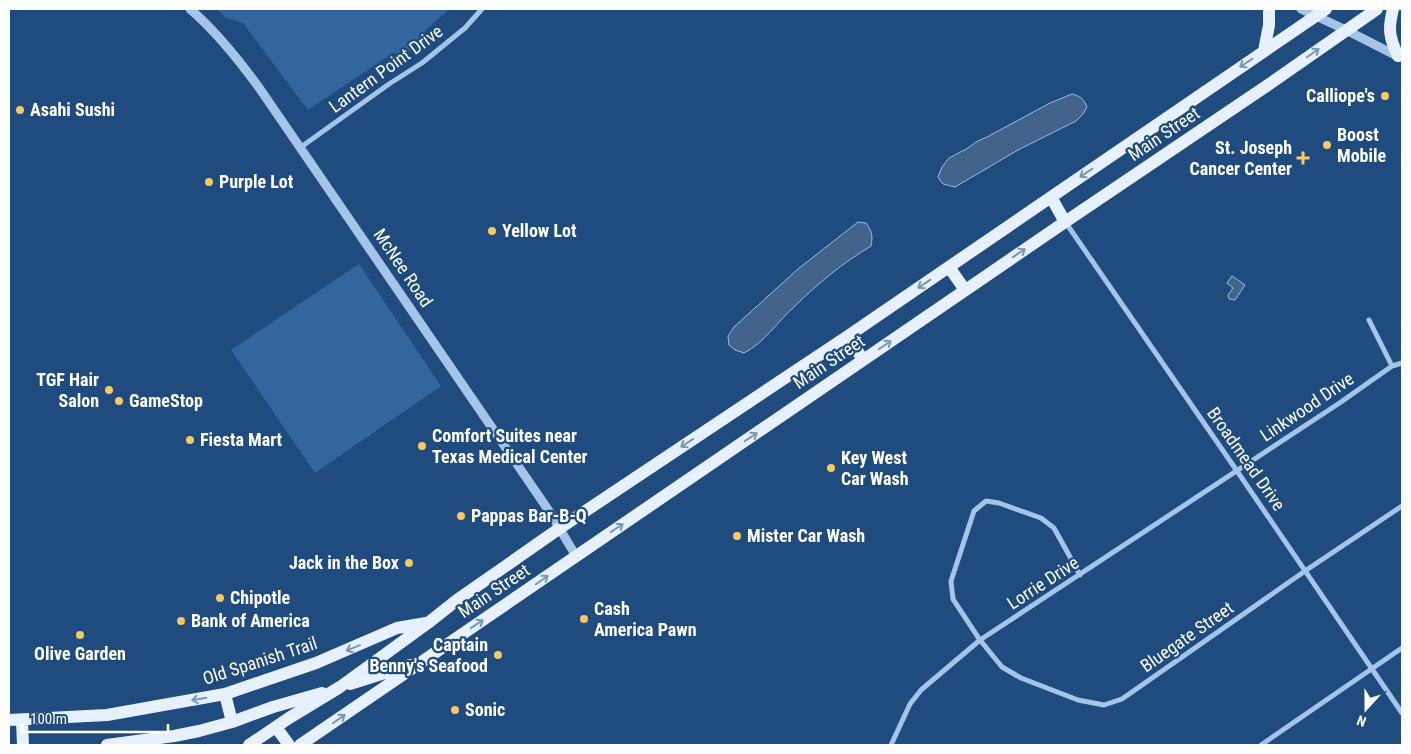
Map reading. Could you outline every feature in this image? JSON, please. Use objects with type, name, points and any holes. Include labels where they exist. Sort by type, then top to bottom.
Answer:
[{"type":"main road","points":[[1264,51],[1269,26],[1269,9]]},
{"type":"main road","name":"Main Street","points":[[300,745],[1378,9]]},
{"type":"main road","points":[[1393,9],[1389,27],[1390,40],[1400,57]]},
{"type":"main road","name":"Main Street","points":[[249,745],[340,687],[457,600],[560,528],[848,336],[1321,12]]},
{"type":"main road","points":[[1050,197],[1065,222]]},
{"type":"main road","points":[[949,267],[965,290]]},
{"type":"main road","points":[[848,336],[863,360]]},
{"type":"main road","name":"Old Spanish Trail","points":[[9,720],[22,721],[107,715],[225,694],[316,663],[398,628],[428,623]]},
{"type":"main road","points":[[107,745],[174,736],[232,722],[273,707],[422,661]]},
{"type":"main road","points":[[225,694],[232,722]]},
{"type":"main road","points":[[22,721],[23,745]]},
{"type":"main road","points":[[276,727],[290,745]]},
{"type":"street","name":"McNee Road","points":[[190,9],[205,22],[232,52],[301,147],[549,510],[576,556]]},
{"type":"street","name":"Lantern Point Drive","points":[[301,147],[389,84],[422,63],[465,28],[482,9]]},
{"type":"street","points":[[1301,9],[1321,12],[1346,30],[1400,57]]},
{"type":"street","name":"Broadmead Drive","points":[[1065,222],[1402,713]]},
{"type":"street","points":[[1369,320],[1392,366]]},
{"type":"street","name":"Linkwood Drive","points":[[1237,471],[1392,366],[1402,363]]},
{"type":"street","name":"Lorrie Drive","points":[[891,745],[910,704],[921,690],[980,640],[1237,471]]},
{"type":"street","name":"Bluegate Street","points":[[1080,575],[1054,528],[1041,518],[999,503],[986,501],[974,510],[951,582],[953,599],[980,640],[1002,667],[1021,678],[1078,700],[1104,705],[1122,699],[1305,571],[1402,506]]},
{"type":"street","points":[[1261,745],[1402,648]]},
{"type":"shaded area","points":[[217,9],[449,9],[425,31],[420,45],[406,54],[393,53],[308,110],[243,23],[225,17]]},
{"type":"shaded area","points":[[1072,94],[1081,98],[1087,107],[1076,121],[1018,150],[955,187],[943,184],[938,177],[942,167],[949,158],[1050,103]]},
{"type":"shaded area","points":[[858,222],[866,223],[870,229],[872,234],[871,246],[822,281],[751,349],[744,353],[735,350],[729,345],[728,336],[734,327],[798,269]]},
{"type":"shaded area","points":[[359,264],[441,386],[315,473],[231,350]]},
{"type":"shaded area","points":[[1232,276],[1245,285],[1235,300],[1229,299],[1228,295],[1233,288],[1227,283]]},
{"type":"place","name":"Calliope's","points":[[1385,96]]},
{"type":"place","name":"Asahi Sushi","points":[[20,110]]},
{"type":"place","name":"Boost Mobile","points":[[1327,145]]},
{"type":"place","name":"St. Joseph Cancer Center","points":[[1303,158]]},
{"type":"place","name":"Purple Lot","points":[[209,182]]},
{"type":"place","name":"Yellow Lot","points":[[492,231]]},
{"type":"place","name":"TGF Hair Salon","points":[[109,390]]},
{"type":"place","name":"GameStop","points":[[119,401]]},
{"type":"place","name":"Fiesta Mart","points":[[190,440]]},
{"type":"place","name":"Comfort Suites near Texas Medical Center","points":[[422,446]]},
{"type":"place","name":"Key West Car Wash","points":[[831,468]]},
{"type":"place","name":"Pappas Bar-B-Q","points":[[461,516]]},
{"type":"place","name":"Mister Car Wash","points":[[737,536]]},
{"type":"place","name":"Jack in the Box","points":[[409,563]]},
{"type":"place","name":"Chipotle","points":[[220,598]]},
{"type":"place","name":"Cash America Pawn","points":[[584,619]]},
{"type":"place","name":"Bank of America","points":[[181,621]]},
{"type":"place","name":"Olive Garden","points":[[80,635]]},
{"type":"place","name":"Captain Benny's Seafood","points":[[498,655]]},
{"type":"place","name":"Sonic","points":[[455,710]]}]
